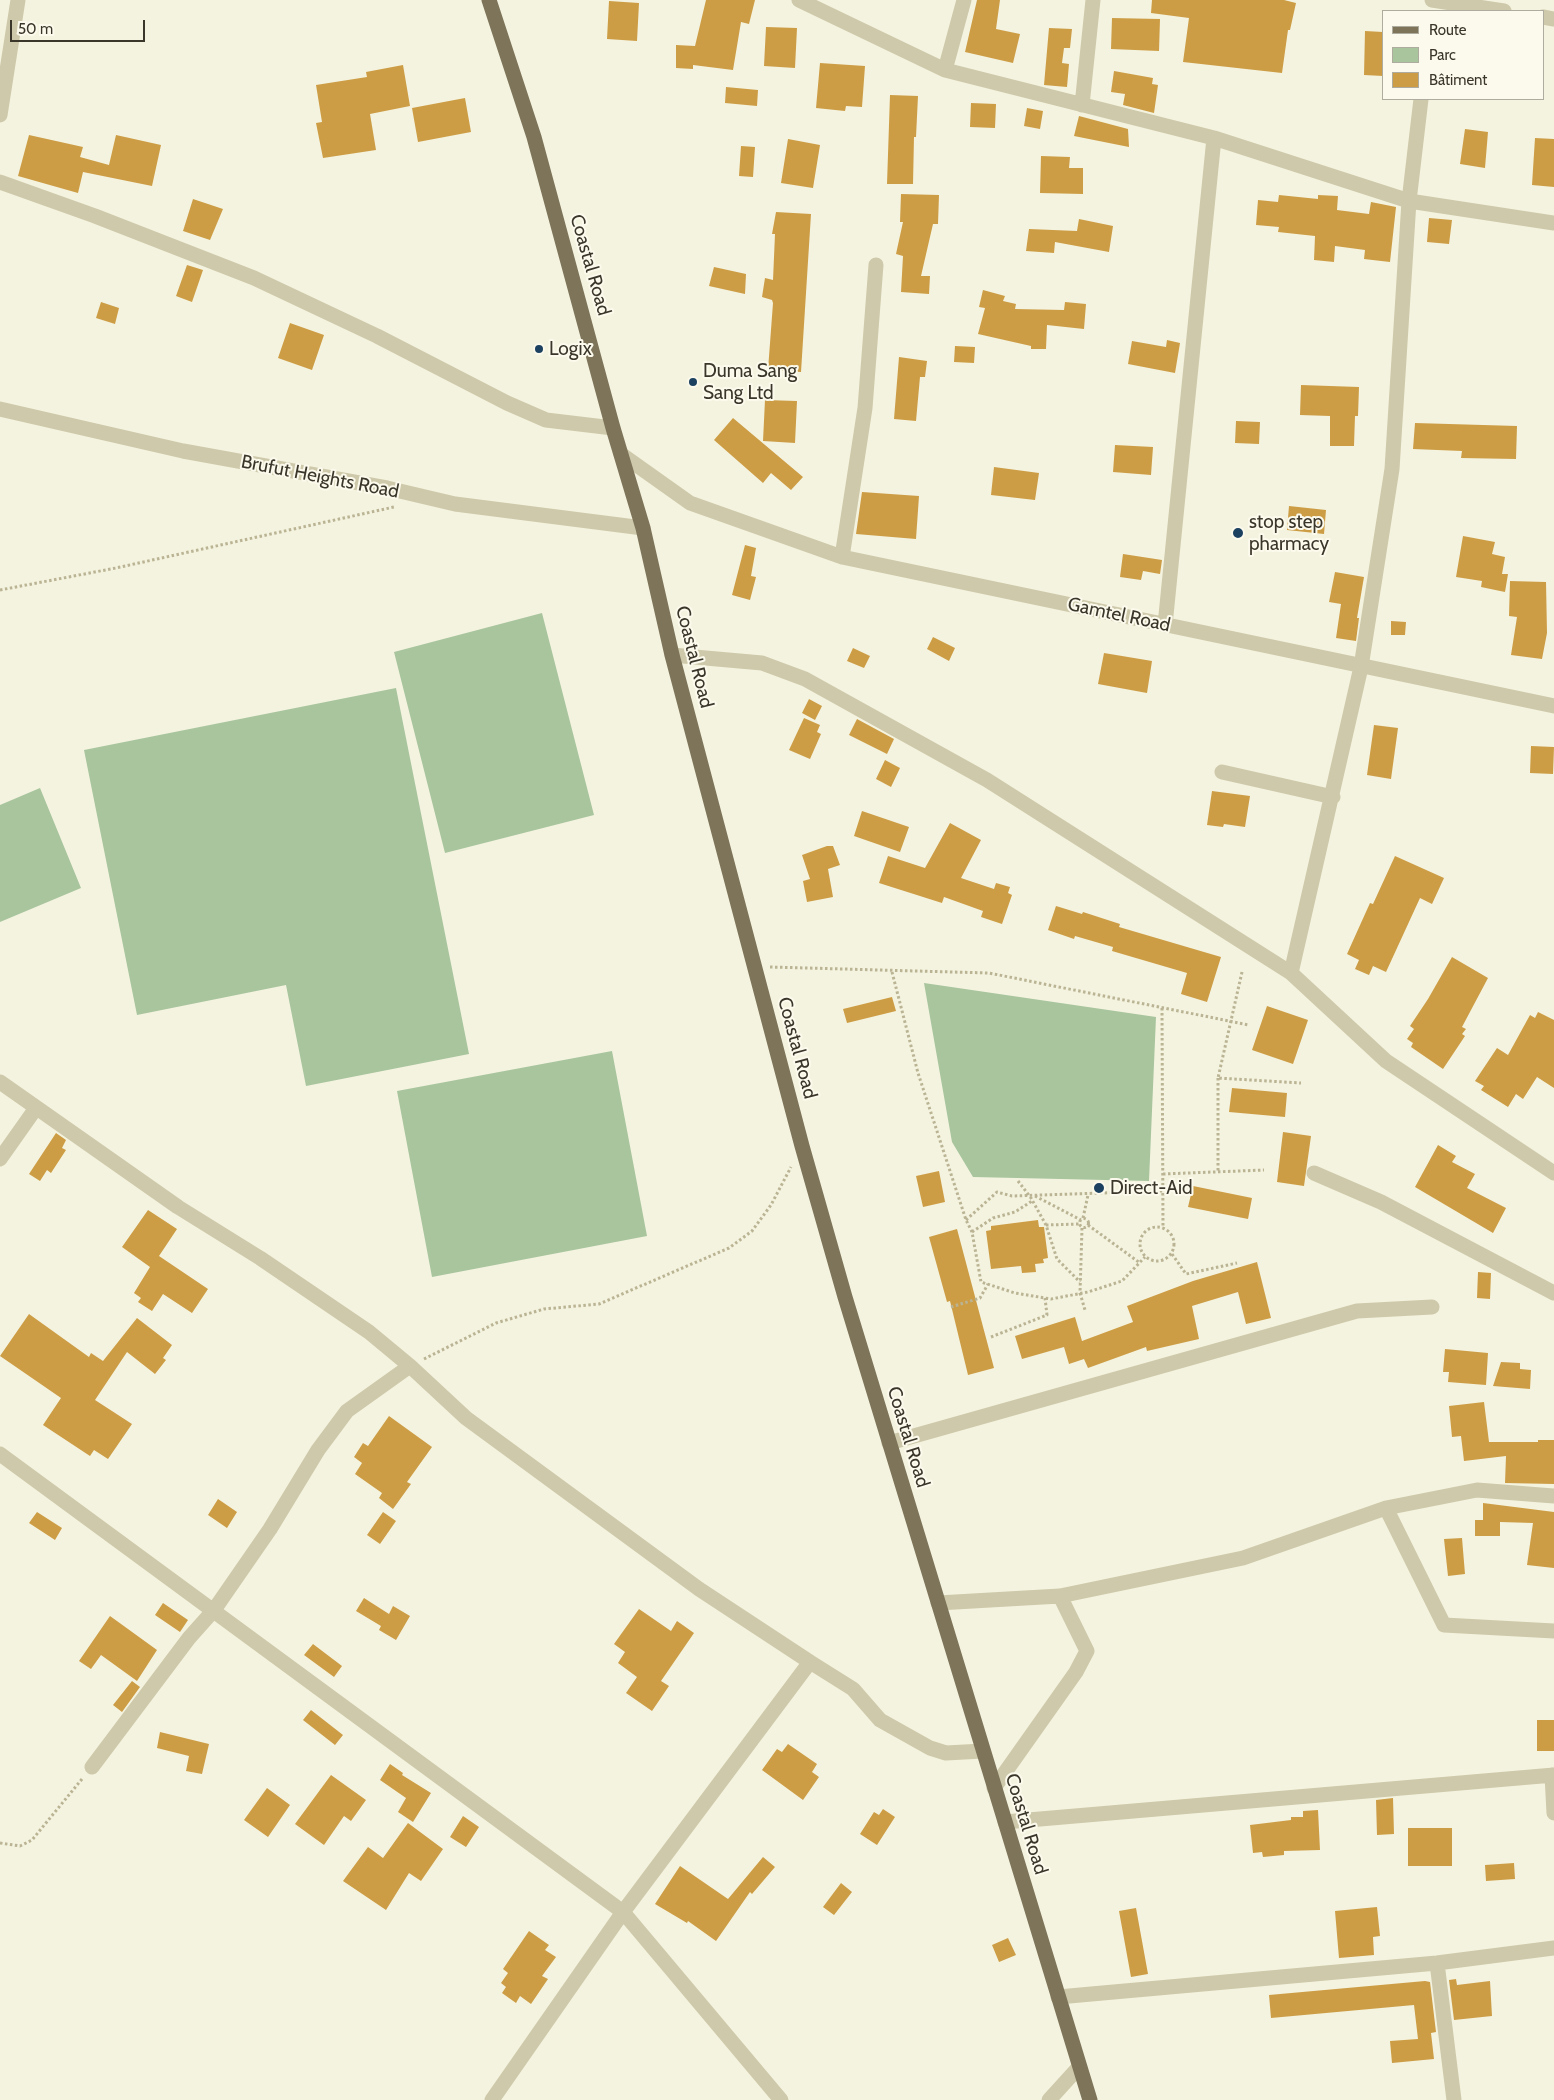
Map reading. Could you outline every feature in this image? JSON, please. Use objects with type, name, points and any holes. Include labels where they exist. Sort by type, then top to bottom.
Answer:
[{"type":"main road","name":"Coastal Road","points":[[489,0],[534,137],[613,428],[643,528],[672,655],[802,1146],[889,1443],[1090,2100]]},
{"type":"street","points":[[0,115],[18,0]]},
{"type":"street","points":[[799,0],[945,70],[1214,138],[1410,201],[1554,223]]},
{"type":"street","points":[[945,70],[964,0]]},
{"type":"street","points":[[1082,105],[1093,0]]},
{"type":"street","points":[[1432,0],[1497,10]]},
{"type":"street","points":[[1291,973],[1333,797],[1361,667],[1392,469],[1410,201],[1421,100]]},
{"type":"street","points":[[1165,625],[1214,138]]},
{"type":"street","points":[[0,182],[95,216],[254,278],[377,336],[506,403],[546,420],[613,428]]},
{"type":"street","points":[[842,557],[865,408],[876,264]]},
{"type":"street","name":"Brufut Heights Road","points":[[0,409],[183,451],[387,488],[454,504],[643,528]]},
{"type":"street","name":"Gamtel Road","points":[[621,454],[690,503],[842,557],[1554,706]]},
{"type":"street","points":[[672,655],[762,663],[805,679],[987,780],[1291,973],[1386,1060],[1554,1173]]},
{"type":"street","points":[[1222,772],[1333,797]]},
{"type":"street","points":[[0,1082],[178,1207],[260,1258],[338,1311],[410,1366],[474,1424],[699,1589],[853,1689],[880,1720],[930,1748],[946,1753],[983,1751]]},
{"type":"street","points":[[0,1159],[36,1108]]},
{"type":"street","points":[[1314,1172],[1381,1202],[1554,1293]]},
{"type":"street","points":[[889,1443],[1356,1311],[1432,1307]]},
{"type":"street","points":[[92,1767],[189,1638],[214,1610],[270,1529],[318,1450],[347,1412],[410,1366]]},
{"type":"street","points":[[0,1454],[623,1912],[781,2100]]},
{"type":"street","points":[[938,1603],[1060,1596],[1243,1558],[1386,1508],[1477,1490],[1554,1496]]},
{"type":"street","points":[[1386,1508],[1444,1625],[1554,1631]]},
{"type":"street","points":[[994,1788],[1076,1672],[1087,1651],[1060,1596]]},
{"type":"street","points":[[492,2100],[623,1912],[810,1662]]},
{"type":"street","points":[[1005,1822],[1553,1775],[1554,1813]]},
{"type":"street","points":[[1058,1997],[1436,1963],[1554,1948]]},
{"type":"street","points":[[1436,1963],[1454,2100]]},
{"type":"street","points":[[1049,2100],[1079,2068]]},
{"type":"path","points":[[0,590],[116,568],[402,505]]},
{"type":"path","points":[[755,967],[989,973],[1249,1025]]},
{"type":"path","points":[[892,972],[918,1073],[966,1220],[972,1232],[981,1282],[1016,1293],[1050,1299],[1122,1281],[1145,1257]]},
{"type":"path","points":[[1218,1172],[1218,1078],[1242,972]]},
{"type":"path","points":[[1162,1008],[1163,1228]]},
{"type":"path","points":[[1218,1078],[1301,1083]]},
{"type":"path","points":[[410,1366],[496,1323],[544,1309],[599,1304],[729,1248],[752,1230],[766,1211],[802,1146]]},
{"type":"path","points":[[1163,1174],[1264,1170]]},
{"type":"path","points":[[1018,1181],[1029,1195],[1046,1225],[1057,1259],[1080,1282]]},
{"type":"path","points":[[966,1220],[997,1192],[1012,1196],[1163,1191]]},
{"type":"path","points":[[1085,1310],[1080,1293],[1080,1282],[1082,1222],[1088,1194]]},
{"type":"path","points":[[1034,1195],[1088,1225],[1140,1263]]},
{"type":"path","points":[[972,1232],[993,1218],[1015,1212],[1032,1201]]},
{"type":"path","points":[[1015,1212],[1015,1220]]},
{"type":"path","points":[[1046,1225],[1088,1220],[1088,1225]]},
{"type":"path","points":[[1172,1254],[1160,1262],[1152,1261],[1145,1257],[1140,1243],[1142,1236],[1155,1227],[1163,1228],[1169,1232],[1174,1238],[1172,1254],[1186,1274],[1237,1263]]},
{"type":"path","points":[[951,1307],[980,1298],[988,1284]]},
{"type":"path","points":[[991,1337],[1048,1314],[1045,1298]]},
{"type":"path","points":[[0,1843],[20,1846],[32,1840],[92,1767]]},
{"type":"green space","points":[[542,613],[594,815],[445,853],[394,652]]},
{"type":"green space","points":[[396,688],[469,1054],[306,1086],[286,985],[137,1015],[84,750]]},
{"type":"green space","points":[[40,788],[81,888],[0,922],[0,805]]},
{"type":"green space","points":[[924,983],[1156,1017],[1149,1181],[973,1177],[952,1142]]},
{"type":"green space","points":[[612,1051],[647,1236],[432,1277],[397,1091]]},
{"type":"building","points":[[706,0],[755,0],[749,24],[741,22],[733,70],[693,65],[693,69],[676,68],[676,45],[695,46]]},
{"type":"building","points":[[977,0],[1000,0],[996,29],[1020,34],[1013,63],[965,52]]},
{"type":"building","points":[[1152,0],[1284,0],[1296,3],[1290,30],[1288,30],[1282,73],[1183,62],[1189,18],[1151,13]]},
{"type":"building","points":[[609,1],[639,3],[637,41],[607,39]]},
{"type":"building","points":[[1112,18],[1160,19],[1159,51],[1111,49]]},
{"type":"building","points":[[766,27],[797,28],[795,68],[764,66]]},
{"type":"building","points":[[1049,28],[1072,29],[1070,48],[1064,48],[1062,63],[1069,64],[1067,87],[1044,85]]},
{"type":"building","points":[[1365,31],[1382,32],[1382,76],[1364,75]]},
{"type":"building","points":[[820,63],[865,66],[862,107],[846,106],[845,111],[816,108]]},
{"type":"building","points":[[403,65],[410,106],[370,114],[376,150],[323,158],[316,123],[322,122],[316,85],[367,77],[366,72]]},
{"type":"building","points":[[1114,71],[1153,78],[1152,84],[1158,85],[1154,113],[1123,105],[1125,94],[1111,92]]},
{"type":"building","points":[[726,87],[758,90],[757,106],[725,103]]},
{"type":"building","points":[[890,95],[918,96],[916,137],[914,137],[913,184],[887,184]]},
{"type":"building","points":[[465,98],[471,132],[418,142],[412,108]]},
{"type":"building","points":[[971,103],[996,104],[995,128],[970,127]]},
{"type":"building","points":[[1027,108],[1043,111],[1040,129],[1024,126]]},
{"type":"building","points":[[1079,116],[1128,129],[1129,147],[1074,136]]},
{"type":"building","points":[[1465,129],[1488,132],[1485,168],[1460,164]]},
{"type":"building","points":[[29,135],[83,147],[80,157],[109,165],[116,135],[161,145],[152,186],[83,172],[78,193],[18,176]]},
{"type":"building","points":[[1535,138],[1554,139],[1554,187],[1532,185]]},
{"type":"building","points":[[788,139],[820,145],[813,188],[781,183]]},
{"type":"building","points":[[741,146],[755,147],[753,177],[739,176]]},
{"type":"building","points":[[1041,156],[1070,157],[1069,168],[1083,168],[1083,194],[1040,193]]},
{"type":"building","points":[[901,194],[939,195],[938,224],[933,224],[921,276],[930,276],[929,294],[901,292],[903,256],[896,254],[903,222],[900,222]]},
{"type":"building","points":[[1279,195],[1318,199],[1318,195],[1338,196],[1337,210],[1369,214],[1371,202],[1396,207],[1390,262],[1364,259],[1365,250],[1335,246],[1334,262],[1314,260],[1315,236],[1278,232],[1279,227],[1256,225],[1258,200],[1278,202]]},
{"type":"building","points":[[193,199],[223,209],[210,240],[183,231]]},
{"type":"building","points":[[776,212],[811,214],[801,372],[768,370],[773,303],[772,300],[762,297],[765,278],[773,280],[775,234],[772,234]]},
{"type":"building","points":[[1429,218],[1452,220],[1449,244],[1427,242]]},
{"type":"building","points":[[1079,219],[1113,226],[1109,252],[1055,242],[1054,253],[1026,251],[1029,229],[1077,231]]},
{"type":"building","points":[[187,265],[203,270],[192,302],[176,296]]},
{"type":"building","points":[[714,267],[746,274],[745,294],[709,286]]},
{"type":"building","points":[[983,290],[1005,296],[1003,301],[1016,304],[1015,309],[1064,310],[1065,302],[1086,304],[1084,329],[1047,325],[1046,349],[1031,349],[1031,346],[978,334],[985,308],[979,307]]},
{"type":"building","points":[[101,302],[119,308],[115,324],[96,318]]},
{"type":"building","points":[[290,323],[324,335],[312,370],[278,358]]},
{"type":"building","points":[[1167,340],[1180,343],[1175,373],[1128,364],[1132,341],[1166,347]]},
{"type":"building","points":[[955,346],[975,347],[974,363],[954,362]]},
{"type":"building","points":[[899,357],[927,361],[925,377],[920,377],[916,421],[894,419]]},
{"type":"building","points":[[1301,385],[1359,387],[1358,416],[1355,416],[1354,446],[1330,446],[1330,416],[1300,415]]},
{"type":"building","points":[[765,400],[797,401],[795,443],[763,441]]},
{"type":"building","points":[[733,418],[803,477],[791,490],[771,473],[763,483],[714,440]]},
{"type":"building","points":[[1236,421],[1260,422],[1259,444],[1235,443]]},
{"type":"building","points":[[1415,423],[1517,426],[1516,459],[1461,458],[1462,451],[1413,449]]},
{"type":"building","points":[[1115,445],[1153,447],[1151,475],[1113,472]]},
{"type":"building","points":[[994,467],[1039,473],[1035,500],[991,495]]},
{"type":"building","points":[[862,492],[919,496],[916,539],[856,534]]},
{"type":"building","points":[[1289,506],[1326,510],[1324,534],[1287,530]]},
{"type":"building","points":[[1463,536],[1495,542],[1492,554],[1505,557],[1502,574],[1508,574],[1505,592],[1481,587],[1482,581],[1456,577]]},
{"type":"building","points":[[745,545],[756,548],[751,576],[756,577],[750,600],[732,595]]},
{"type":"building","points":[[1123,554],[1162,560],[1160,574],[1143,571],[1141,580],[1120,577]]},
{"type":"building","points":[[1335,572],[1364,577],[1357,618],[1359,618],[1356,641],[1336,638],[1341,604],[1329,602]]},
{"type":"building","points":[[1510,581],[1546,582],[1547,633],[1542,659],[1511,655],[1517,617],[1509,616]]},
{"type":"building","points":[[1391,621],[1406,622],[1405,635],[1391,635]]},
{"type":"building","points":[[933,637],[955,648],[949,661],[927,649]]},
{"type":"building","points":[[853,648],[870,656],[864,668],[847,661]]},
{"type":"building","points":[[1104,653],[1152,661],[1147,693],[1098,684]]},
{"type":"building","points":[[809,699],[822,706],[815,720],[802,713]]},
{"type":"building","points":[[804,718],[820,725],[817,732],[821,734],[810,759],[789,750]]},
{"type":"building","points":[[857,719],[894,739],[887,754],[849,735]]},
{"type":"building","points":[[1374,725],[1398,728],[1391,779],[1367,775]]},
{"type":"building","points":[[1531,746],[1554,747],[1553,774],[1530,773]]},
{"type":"building","points":[[885,760],[900,768],[891,787],[876,779]]},
{"type":"building","points":[[1212,791],[1250,796],[1245,827],[1224,824],[1223,827],[1207,825]]},
{"type":"building","points":[[862,811],[909,827],[900,852],[854,836]]},
{"type":"building","points":[[950,823],[981,840],[961,878],[994,889],[996,883],[1010,887],[1008,893],[1012,895],[1002,924],[981,917],[983,911],[944,897],[942,903],[879,883],[888,856],[925,868]]},
{"type":"building","points":[[827,846],[833,846],[840,865],[828,869],[833,897],[807,902],[803,881],[810,879],[802,855]]},
{"type":"building","points":[[1395,856],[1444,878],[1432,904],[1420,898],[1386,972],[1373,966],[1369,975],[1355,969],[1359,960],[1347,954],[1370,903],[1373,904]]},
{"type":"building","points":[[1056,906],[1082,914],[1083,912],[1120,924],[1119,927],[1221,957],[1207,1002],[1181,994],[1187,973],[1112,951],[1113,947],[1075,936],[1074,939],[1048,930]]},
{"type":"building","points":[[1452,957],[1488,978],[1462,1027],[1466,1029],[1462,1034],[1465,1036],[1443,1069],[1411,1047],[1413,1043],[1407,1039],[1414,1029],[1410,1026]]},
{"type":"building","points":[[892,997],[896,1011],[847,1023],[843,1009]]},
{"type":"building","points":[[1267,1006],[1308,1020],[1293,1064],[1252,1050]]},
{"type":"building","points":[[1538,1012],[1554,1020],[1554,1088],[1537,1077],[1523,1099],[1516,1094],[1508,1107],[1481,1090],[1484,1086],[1475,1081],[1497,1048],[1508,1055],[1530,1015],[1535,1018]]},
{"type":"building","points":[[1232,1088],[1287,1093],[1285,1117],[1229,1112]]},
{"type":"building","points":[[1283,1132],[1311,1136],[1304,1186],[1277,1182]]},
{"type":"building","points":[[56,1133],[66,1140],[62,1148],[66,1150],[51,1173],[47,1170],[40,1181],[29,1174]]},
{"type":"building","points":[[1438,1145],[1456,1156],[1452,1162],[1475,1174],[1467,1188],[1506,1208],[1493,1233],[1415,1187]]},
{"type":"building","points":[[939,1171],[945,1202],[923,1207],[916,1176]]},
{"type":"building","points":[[1193,1186],[1252,1198],[1248,1219],[1188,1207]]},
{"type":"building","points":[[148,1210],[177,1229],[159,1256],[208,1289],[192,1313],[163,1294],[152,1311],[138,1302],[141,1298],[134,1293],[150,1267],[122,1247]]},
{"type":"building","points":[[1038,1220],[1039,1227],[1044,1227],[1048,1258],[1043,1259],[1044,1263],[1035,1264],[1036,1272],[1022,1273],[1021,1266],[991,1269],[986,1231],[991,1230],[991,1226]]},
{"type":"building","points":[[957,1229],[994,1368],[968,1375],[950,1301],[947,1302],[929,1237]]},
{"type":"building","points":[[1257,1262],[1271,1318],[1246,1324],[1238,1292],[1192,1306],[1199,1339],[1147,1351],[1146,1347],[1088,1368],[1084,1359],[1069,1364],[1064,1347],[1022,1359],[1015,1336],[1075,1317],[1082,1341],[1133,1322],[1127,1306],[1193,1281]]},
{"type":"building","points":[[1478,1272],[1491,1273],[1490,1299],[1477,1298]]},
{"type":"building","points":[[29,1314],[89,1357],[91,1353],[103,1361],[137,1318],[172,1345],[163,1358],[166,1360],[155,1374],[127,1352],[95,1400],[132,1424],[108,1459],[94,1450],[90,1456],[43,1425],[61,1398],[0,1356]]},
{"type":"building","points":[[1445,1349],[1488,1353],[1486,1385],[1448,1382],[1449,1372],[1443,1372]]},
{"type":"building","points":[[1501,1362],[1520,1363],[1520,1369],[1531,1370],[1530,1389],[1493,1386]]},
{"type":"building","points":[[1484,1402],[1489,1442],[1538,1442],[1538,1440],[1554,1440],[1554,1484],[1505,1483],[1506,1456],[1464,1461],[1461,1436],[1452,1437],[1449,1406]]},
{"type":"building","points":[[389,1416],[432,1447],[407,1482],[411,1484],[393,1509],[379,1498],[382,1493],[355,1474],[362,1463],[354,1457],[363,1443],[368,1446]]},
{"type":"building","points":[[218,1499],[237,1512],[227,1528],[208,1515]]},
{"type":"building","points":[[1483,1503],[1554,1512],[1554,1568],[1527,1565],[1533,1523],[1500,1522],[1500,1536],[1475,1536],[1475,1520],[1483,1520]]},
{"type":"building","points":[[37,1512],[62,1528],[55,1540],[29,1523]]},
{"type":"building","points":[[383,1512],[396,1521],[380,1544],[367,1535]]},
{"type":"building","points":[[1462,1538],[1465,1574],[1448,1576],[1444,1539]]},
{"type":"building","points":[[364,1598],[389,1614],[393,1606],[410,1616],[396,1640],[379,1630],[381,1626],[356,1611]]},
{"type":"building","points":[[163,1603],[188,1620],[180,1632],[155,1615]]},
{"type":"building","points":[[639,1609],[671,1631],[677,1621],[694,1633],[661,1681],[669,1686],[652,1711],[626,1693],[637,1677],[618,1663],[625,1652],[614,1644]]},
{"type":"building","points":[[110,1616],[157,1650],[137,1681],[101,1655],[91,1669],[79,1661]]},
{"type":"building","points":[[313,1644],[342,1666],[334,1677],[304,1655]]},
{"type":"building","points":[[132,1681],[140,1687],[122,1712],[113,1705]]},
{"type":"building","points":[[311,1710],[343,1735],[335,1745],[303,1720]]},
{"type":"building","points":[[1537,1720],[1554,1720],[1554,1751],[1537,1751]]},
{"type":"building","points":[[160,1732],[209,1744],[202,1774],[186,1771],[189,1756],[157,1748]]},
{"type":"building","points":[[788,1744],[817,1764],[812,1772],[819,1777],[803,1800],[762,1770],[777,1749],[782,1752]]},
{"type":"building","points":[[390,1764],[403,1773],[402,1775],[431,1793],[413,1822],[398,1812],[406,1798],[380,1780]]},
{"type":"building","points":[[331,1775],[366,1800],[351,1821],[344,1816],[324,1845],[295,1824]]},
{"type":"building","points":[[267,1788],[290,1805],[268,1837],[244,1820]]},
{"type":"building","points":[[1393,1798],[1394,1834],[1377,1835],[1376,1800]]},
{"type":"building","points":[[883,1809],[895,1817],[877,1845],[860,1834],[874,1812],[879,1815]]},
{"type":"building","points":[[1318,1810],[1320,1850],[1284,1851],[1284,1855],[1263,1857],[1262,1852],[1253,1853],[1250,1825],[1291,1820],[1291,1817],[1303,1817],[1303,1811]]},
{"type":"building","points":[[463,1816],[479,1827],[466,1847],[450,1837]]},
{"type":"building","points":[[408,1823],[443,1849],[421,1881],[409,1873],[386,1910],[343,1881],[368,1847],[383,1858]]},
{"type":"building","points":[[1408,1828],[1452,1828],[1452,1866],[1408,1866]]},
{"type":"building","points":[[763,1857],[775,1867],[752,1894],[750,1892],[716,1941],[688,1921],[687,1923],[655,1904],[680,1866],[728,1899]]},
{"type":"building","points":[[1514,1863],[1515,1879],[1486,1881],[1485,1865]]},
{"type":"building","points":[[841,1883],[852,1892],[834,1915],[823,1907]]},
{"type":"building","points":[[1377,1907],[1380,1936],[1373,1937],[1374,1955],[1339,1958],[1335,1911]]},
{"type":"building","points":[[1136,1908],[1148,1974],[1131,1977],[1119,1911]]},
{"type":"building","points":[[529,1931],[549,1945],[545,1950],[556,1957],[542,1976],[548,1979],[531,2004],[520,1996],[516,2003],[502,1993],[506,1987],[501,1983],[508,1973],[503,1969]]},
{"type":"building","points":[[1008,1938],[1016,1955],[999,1962],[992,1945]]},
{"type":"building","points":[[1456,1979],[1457,1985],[1490,1981],[1492,2016],[1454,2020],[1449,1980]]},
{"type":"building","points":[[1430,1982],[1436,2032],[1431,2033],[1434,2059],[1392,2063],[1390,2041],[1418,2039],[1414,2005],[1271,2018],[1269,1995]]},
{"type":"place","name":"Logix","points":[[539,349]]},
{"type":"place","name":"Duma Sang Sang Ltd","points":[[693,382]]},
{"type":"place","name":"stop step pharmacy","points":[[1238,533]]},
{"type":"place","name":"Direct-Aid","points":[[1099,1188]]}]
